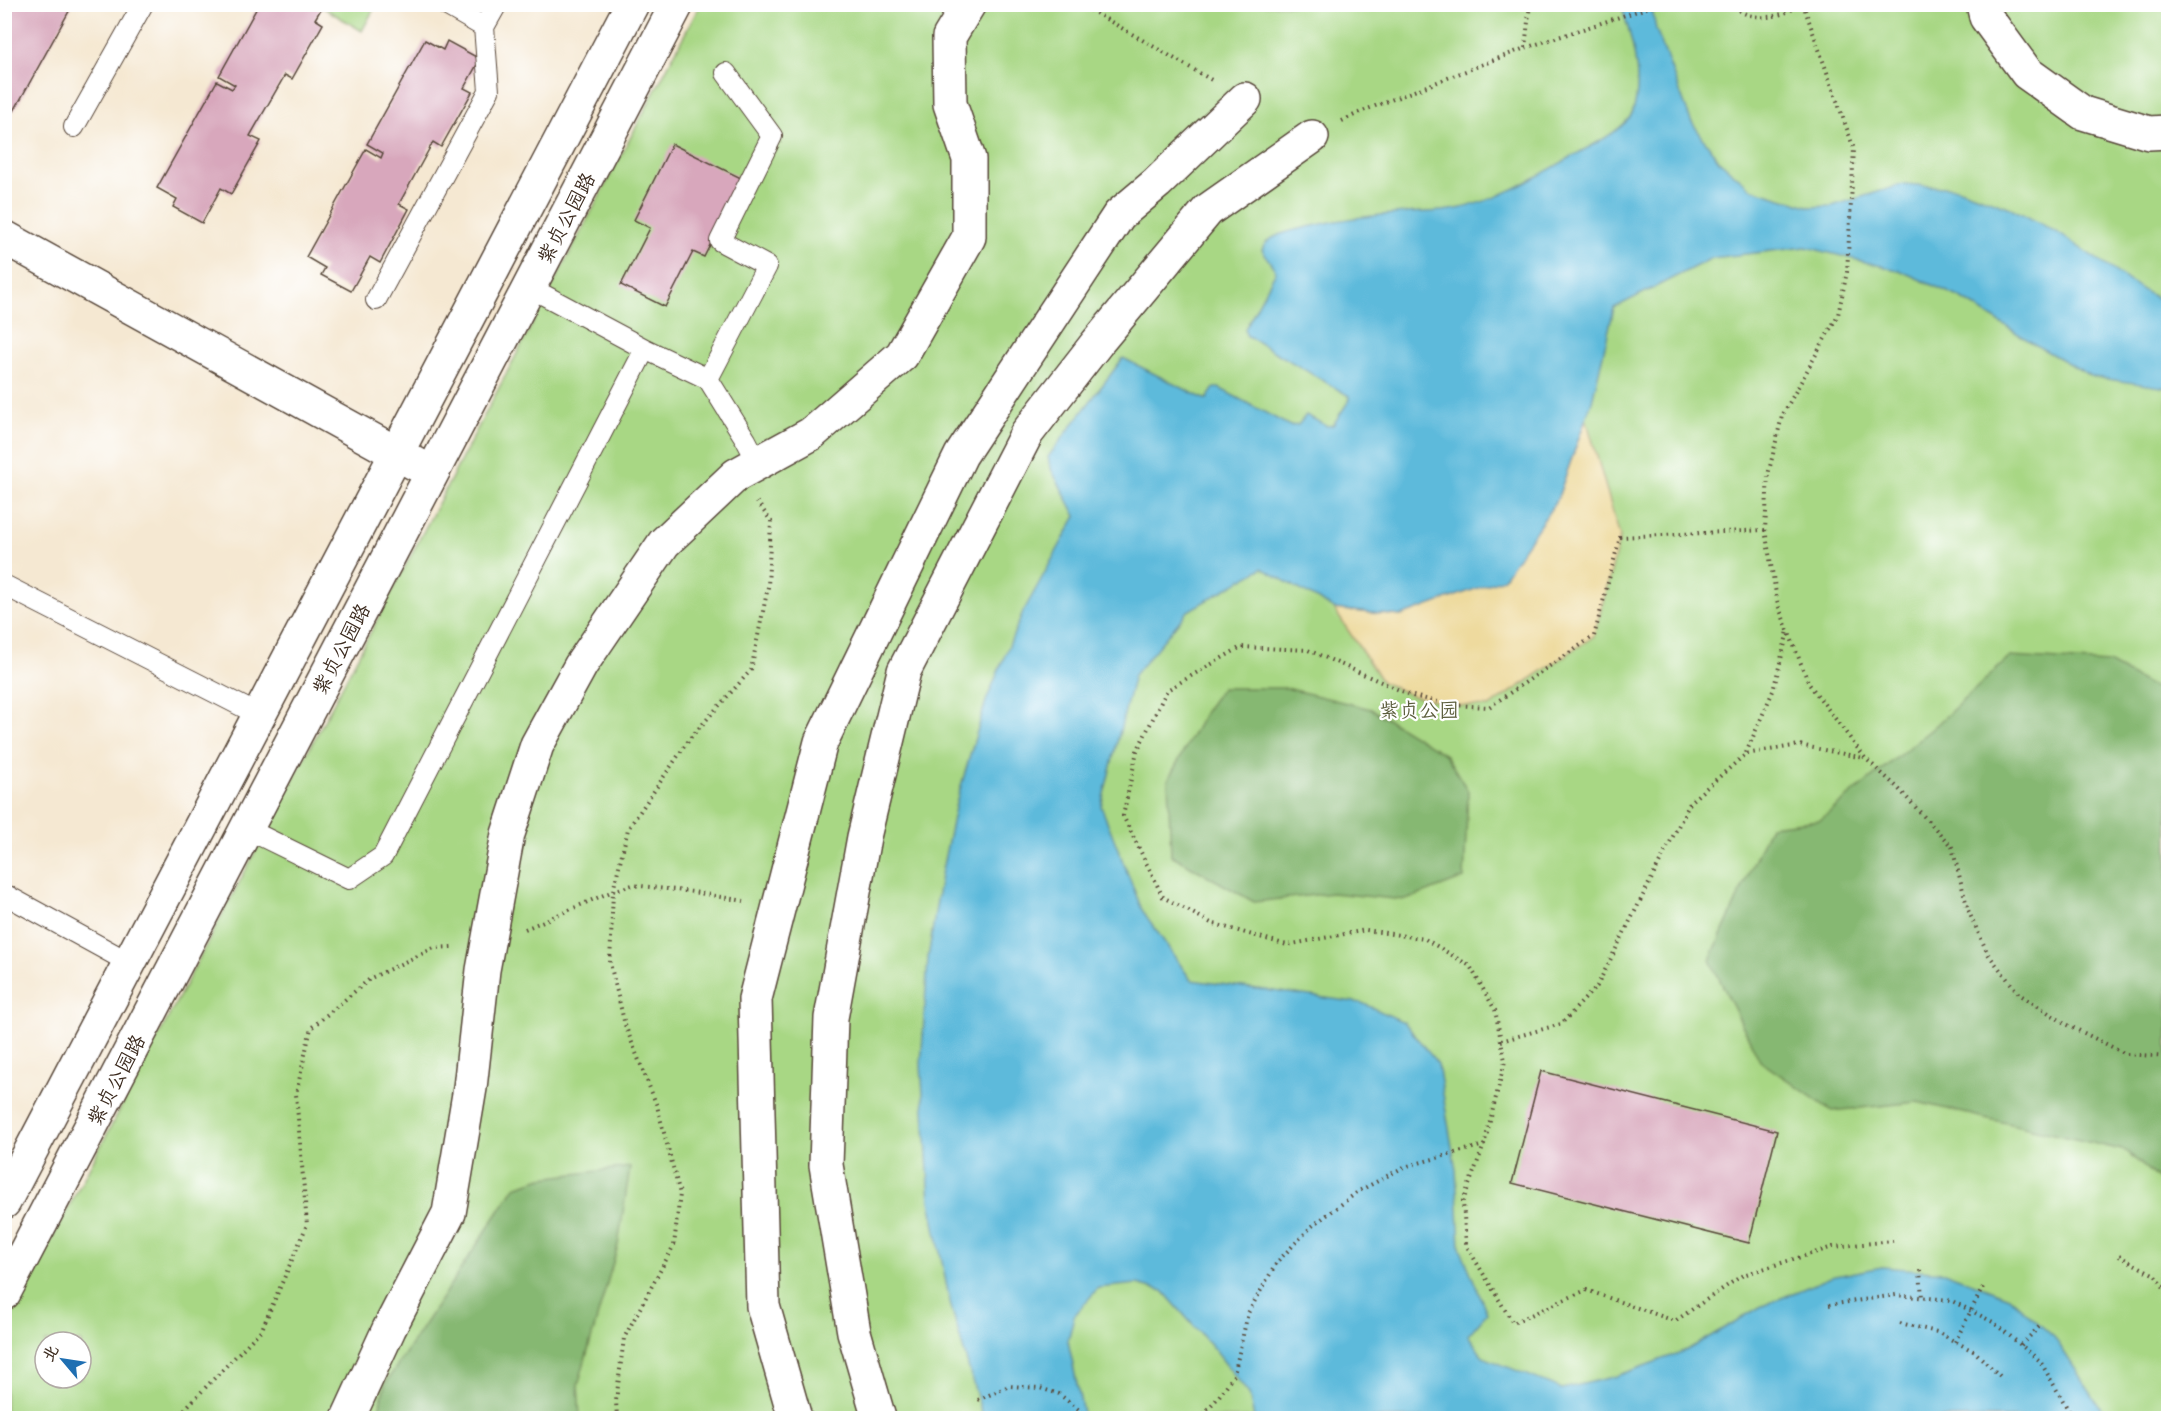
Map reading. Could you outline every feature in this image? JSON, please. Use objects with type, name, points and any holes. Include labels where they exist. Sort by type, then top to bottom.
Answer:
[{"type":"street","name":"紫贞公园路","points":[[8,1186],[130,963],[632,4]]},
{"type":"street","name":"紫贞公园路","points":[[4,1293],[677,4]]},
{"type":"street","points":[[348,1419],[388,1329],[449,1213],[470,1088],[483,970],[508,834],[537,745],[581,665],[664,543],[747,469],[811,434],[902,355],[969,237],[969,159],[950,104],[949,37],[969,4]]},
{"type":"street","points":[[1983,4],[1986,17],[2027,73],[2083,113],[2150,133],[2169,132]]},
{"type":"street","points":[[795,1419],[763,1306],[755,999],[821,742],[961,455],[1119,215],[1157,183],[1245,99]]},
{"type":"street","points":[[879,1419],[854,1332],[826,1165],[831,1018],[864,837],[904,670],[1027,433],[1097,343],[1208,210],[1312,137]]},
{"type":"street","points":[[4,237],[433,473]]},
{"type":"lane","points":[[74,127],[142,4]]},
{"type":"lane","points":[[444,4],[484,27]]},
{"type":"lane","points":[[376,300],[489,91],[484,27],[497,4]]},
{"type":"lane","points":[[708,379],[767,266],[720,241],[772,136],[726,73]]},
{"type":"lane","points":[[529,287],[645,349],[708,379],[747,440],[747,469]]},
{"type":"lane","points":[[247,829],[349,879],[383,856],[645,349]]},
{"type":"lane","points":[[4,585],[259,715]]},
{"type":"lane","points":[[4,894],[130,963]]},
{"type":"path","points":[[1080,4],[1245,99]]},
{"type":"path","points":[[1525,48],[1530,4]]},
{"type":"path","points":[[1312,137],[1365,110],[1525,48],[1659,4]]},
{"type":"path","points":[[1730,4],[1738,11],[1754,17],[1772,18],[1788,13],[1802,4],[1854,149],[1847,272],[1838,315],[1782,416],[1768,475],[1765,530],[1778,605],[1809,684],[1865,758],[1897,787],[1952,847],[1968,910],[1988,954],[2019,994],[2066,1024],[2126,1054],[2169,1058]]},
{"type":"path","points":[[617,1419],[616,1401],[624,1338],[674,1245],[680,1194],[657,1106],[625,1025],[610,963],[613,891],[628,829],[691,737],[751,670],[768,588],[771,521],[747,469]]},
{"type":"path","points":[[1765,530],[1620,537],[1594,636],[1490,707],[1451,705],[1413,696],[1308,650],[1241,647],[1167,690],[1137,751],[1123,816],[1163,897],[1211,923],[1287,945],[1366,930],[1425,939],[1470,966],[1495,1010],[1505,1061],[1484,1145],[1463,1201],[1466,1245],[1513,1323],[1586,1290],[1675,1321],[1743,1275],[1833,1247],[1893,1241]]},
{"type":"path","points":[[1501,1041],[1561,1024],[1597,986],[1691,801],[1746,754],[1773,691],[1788,631]]},
{"type":"path","points":[[1746,754],[1799,745],[1865,758]]},
{"type":"path","points":[[176,1419],[262,1329],[307,1225],[296,1095],[311,1028],[371,978],[434,948],[488,945],[632,885],[693,892],[779,907]]},
{"type":"path","points":[[1198,1419],[1217,1399],[1234,1375],[1248,1313],[1276,1262],[1311,1227],[1359,1191],[1404,1167],[1484,1145]]},
{"type":"path","points":[[2119,1256],[2155,1275],[2169,1293]]},
{"type":"path","points":[[1920,1270],[1922,1298]]},
{"type":"path","points":[[1955,1342],[1983,1287]]},
{"type":"path","points":[[1829,1305],[1896,1295],[1950,1300],[1993,1322],[2040,1361],[2073,1419]]},
{"type":"path","points":[[1900,1323],[1936,1332],[1955,1342],[1975,1353],[2001,1377]]},
{"type":"path","points":[[2021,1346],[2040,1326]]},
{"type":"path","points":[[978,1400],[1009,1386],[1040,1388],[1059,1394],[1083,1413],[1097,1419]]},
{"type":"green space","points":[[319,5],[376,5],[362,31]]},
{"type":"green space","name":"紫贞公园","points":[[700,5],[2168,5],[2168,1418],[5,1418],[5,1328]]},
{"type":"green space","points":[[2010,657],[2108,663],[2168,695],[2168,1188],[2126,1151],[1917,1102],[1832,1111],[1760,1061],[1710,960],[1770,826],[1820,820],[1934,727]]},
{"type":"green space","points":[[1222,688],[1286,688],[1371,709],[1446,755],[1468,791],[1464,878],[1406,900],[1332,893],[1254,902],[1171,855],[1168,780],[1206,710]]},
{"type":"green space","points":[[630,1167],[618,1245],[578,1385],[580,1418],[377,1418],[385,1384],[515,1187],[542,1178]]},
{"type":"sand","points":[[1586,418],[1620,537],[1594,636],[1489,707],[1451,705],[1413,696],[1382,682],[1334,609],[1401,616],[1557,500]]},
{"type":"water","points":[[1621,5],[1651,5],[1656,29],[1691,121],[1720,162],[1752,189],[1811,207],[1832,206],[1904,184],[1957,188],[2011,208],[2058,233],[2147,293],[2168,303],[2168,388],[2093,377],[2039,347],[1961,298],[1901,271],[1806,247],[1712,258],[1614,308],[1592,401],[1557,500],[1503,579],[1401,616],[1334,609],[1262,568],[1188,611],[1134,675],[1101,806],[1142,910],[1191,980],[1362,1003],[1404,1022],[1438,1064],[1456,1170],[1460,1247],[1487,1313],[1468,1335],[1483,1357],[1562,1389],[1617,1376],[1687,1350],[1760,1307],[1831,1277],[1882,1267],[1944,1272],[2009,1297],[2055,1338],[2107,1418],[1254,1418],[1249,1394],[1214,1349],[1163,1291],[1137,1284],[1098,1288],[1074,1316],[1068,1341],[1084,1418],[983,1418],[950,1303],[930,1201],[921,1065],[928,958],[941,875],[956,803],[986,701],[1022,614],[1076,516],[1050,467],[1048,457],[1123,358],[1204,399],[1207,399],[1214,388],[1219,388],[1290,426],[1298,425],[1306,415],[1327,426],[1333,425],[1350,399],[1349,396],[1246,335],[1245,329],[1276,271],[1262,250],[1265,244],[1270,239],[1285,233],[1328,223],[1373,216],[1451,210],[1473,205],[1520,185],[1610,134],[1630,117],[1636,99],[1635,58]]},
{"type":"building","points":[[4,4],[73,4],[14,111],[4,106]]},
{"type":"building","points":[[259,4],[324,4],[315,19],[323,24],[292,79],[285,75],[250,136],[261,141],[231,194],[221,188],[202,223],[173,207],[177,199],[157,188],[217,81],[232,89],[235,85],[219,76]]},
{"type":"building","points":[[425,40],[443,50],[447,41],[480,59],[464,88],[472,92],[441,147],[433,142],[399,204],[409,209],[380,263],[370,257],[351,291],[321,275],[325,268],[306,257],[366,149],[381,158],[383,153],[367,144]]},
{"type":"building","points":[[672,144],[743,179],[704,257],[693,252],[665,307],[621,285],[650,228],[634,220]]},
{"type":"building","points":[[1541,1071],[1777,1131],[1749,1243],[1512,1183]]}]
